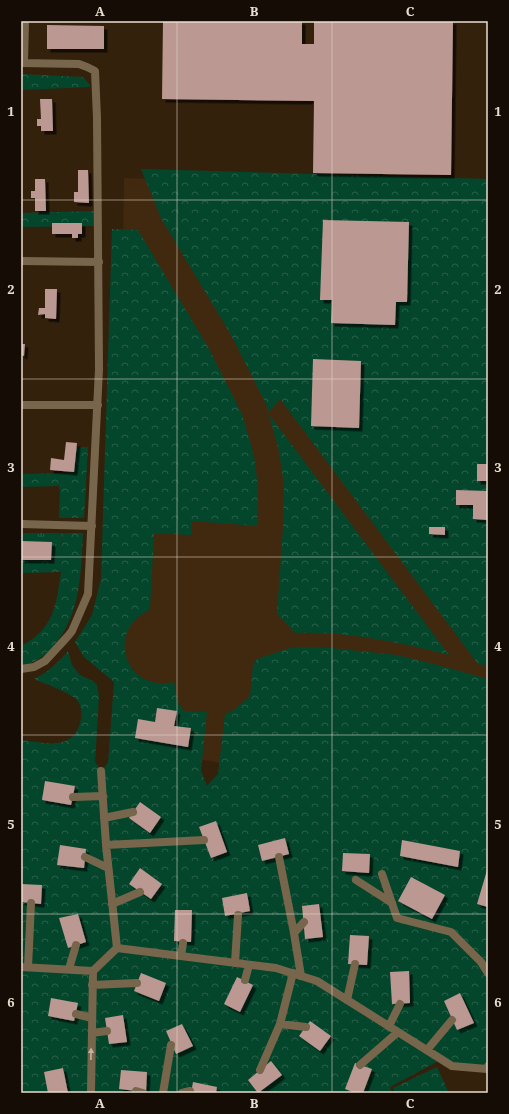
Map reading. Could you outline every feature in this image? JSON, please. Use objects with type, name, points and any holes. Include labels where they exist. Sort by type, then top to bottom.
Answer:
[{"type":"lane","points":[[21,669],[34,667],[44,661],[68,636],[88,594],[99,369],[97,118],[94,71],[79,64],[22,63],[25,21]]},
{"type":"lane","points":[[21,261],[99,262]]},
{"type":"lane","points":[[21,405],[98,405]]},
{"type":"lane","points":[[21,524],[92,526]]},
{"type":"lane","points":[[101,771],[108,868],[117,948]]},
{"type":"lane","points":[[73,797],[103,796]]},
{"type":"lane","points":[[104,818],[133,812]]},
{"type":"lane","points":[[106,845],[204,840]]},
{"type":"lane","points":[[85,857],[108,868]]},
{"type":"lane","points":[[260,1070],[280,1024],[297,974],[294,933],[279,857]]},
{"type":"lane","points":[[382,874],[397,918],[451,932],[482,962],[488,973]]},
{"type":"lane","points":[[356,880],[392,902]]},
{"type":"lane","points":[[112,904],[140,892]]},
{"type":"lane","points":[[31,903],[25,967],[93,971]]},
{"type":"lane","points":[[235,963],[238,915]]},
{"type":"lane","points":[[294,933],[304,922]]},
{"type":"lane","points":[[181,956],[183,944]]},
{"type":"lane","points":[[70,969],[76,945]]},
{"type":"lane","points":[[117,948],[249,964],[276,968],[297,974],[317,981],[452,1066],[488,1068]]},
{"type":"lane","points":[[91,1093],[93,971],[117,948]]},
{"type":"lane","points":[[245,980],[249,964]]},
{"type":"lane","points":[[347,1000],[355,964]]},
{"type":"lane","points":[[92,985],[138,983]]},
{"type":"lane","points":[[389,1026],[400,1004]]},
{"type":"lane","points":[[76,1014],[92,1018]]},
{"type":"lane","points":[[426,1050],[452,1020]]},
{"type":"lane","points":[[280,1024],[306,1027]]},
{"type":"lane","points":[[92,1033],[107,1031]]},
{"type":"lane","points":[[360,1064],[398,1032]]},
{"type":"lane","points":[[163,1093],[171,1045]]},
{"type":"shaded area","points":[[124,178],[488,189],[488,809],[116,745]]},
{"type":"green space","points":[[21,74],[83,77],[90,87],[21,90]]},
{"type":"green space","points":[[141,169],[488,179],[488,666],[478,664],[280,399],[268,413],[266,404],[231,335],[162,220]]},
{"type":"green space","points":[[94,211],[95,226],[21,227],[21,213]]},
{"type":"green space","points":[[112,229],[138,230],[208,347],[242,414],[254,456],[258,487],[257,526],[192,521],[191,535],[154,533],[150,610],[136,619],[128,631],[125,644],[126,657],[133,669],[143,678],[157,683],[174,682],[178,703],[184,711],[207,712],[201,771],[207,786],[218,774],[225,714],[234,710],[250,696],[253,665],[257,659],[293,647],[322,647],[397,655],[488,679],[488,1069],[452,1066],[442,1059],[390,1087],[392,1093],[21,1093],[21,740],[40,743],[58,743],[73,737],[78,730],[81,714],[78,701],[61,690],[34,679],[52,667],[68,651],[72,665],[80,675],[93,681],[97,685],[99,697],[95,762],[101,771],[108,763],[114,682],[84,657],[75,642],[92,615],[101,579]]},
{"type":"green space","points":[[269,414],[449,655],[372,638],[334,634],[295,633],[277,614],[283,526],[284,485],[279,451]]},
{"type":"green space","points":[[68,447],[88,447],[84,518],[59,518],[59,486],[21,487],[21,474],[69,473]]},
{"type":"green space","points":[[21,533],[63,533],[61,560],[21,561]]},
{"type":"green space","points":[[63,533],[83,533],[80,576],[75,605],[64,631],[52,648],[32,663],[21,666],[21,646],[40,632],[52,615],[61,572],[21,573],[21,561],[61,560]]},
{"type":"green space","points":[[437,1067],[449,1093],[395,1093],[393,1088]]},
{"type":"building","points":[[163,21],[302,21],[302,44],[314,44],[314,21],[453,21],[451,175],[313,173],[314,101],[162,99]]},
{"type":"building","points":[[47,25],[104,26],[104,49],[47,49]]},
{"type":"building","points":[[40,99],[52,99],[53,131],[41,131],[41,126],[37,126],[37,119],[41,119]]},
{"type":"building","points":[[78,170],[88,170],[89,203],[74,202],[74,192],[78,192]]},
{"type":"building","points":[[35,179],[45,179],[46,211],[35,211],[35,198],[31,198],[31,191],[35,191]]},
{"type":"building","points":[[323,220],[409,222],[407,302],[396,302],[395,325],[331,323],[332,300],[320,300]]},
{"type":"building","points":[[52,223],[82,223],[82,234],[78,234],[78,238],[72,238],[72,234],[52,234]]},
{"type":"building","points":[[45,289],[57,289],[56,319],[45,318],[45,314],[38,315],[39,308],[45,308]]},
{"type":"building","points":[[21,344],[25,344],[24,356],[21,355]]},
{"type":"building","points":[[313,359],[361,361],[359,428],[311,426]]},
{"type":"building","points":[[66,442],[77,443],[74,472],[50,470],[51,458],[64,460]]},
{"type":"building","points":[[477,464],[488,464],[488,481],[477,481]]},
{"type":"building","points":[[456,490],[488,491],[488,520],[473,519],[473,505],[456,505]]},
{"type":"building","points":[[429,527],[445,527],[445,535],[429,534]]},
{"type":"building","points":[[21,541],[52,542],[51,560],[21,560]]},
{"type":"building","points":[[157,708],[177,711],[174,726],[191,728],[188,747],[135,738],[138,719],[155,722]]},
{"type":"building","points":[[45,781],[75,786],[71,805],[42,800]]},
{"type":"building","points":[[140,802],[161,817],[150,833],[129,818]]},
{"type":"building","points":[[216,821],[227,852],[211,858],[199,827]]},
{"type":"building","points":[[285,838],[289,854],[262,861],[258,845]]},
{"type":"building","points":[[402,840],[460,851],[458,867],[400,856]]},
{"type":"building","points":[[60,845],[86,849],[84,868],[57,865]]},
{"type":"building","points":[[343,853],[370,854],[369,873],[342,871]]},
{"type":"building","points":[[488,867],[488,907],[477,904]]},
{"type":"building","points":[[140,868],[162,884],[151,899],[129,884]]},
{"type":"building","points":[[411,877],[445,895],[432,919],[398,901]]},
{"type":"building","points":[[21,884],[42,885],[41,904],[21,902]]},
{"type":"building","points":[[247,893],[250,911],[225,916],[222,898]]},
{"type":"building","points":[[319,904],[323,937],[305,939],[302,906]]},
{"type":"building","points":[[175,910],[192,910],[191,942],[174,941]]},
{"type":"building","points":[[78,914],[86,942],[68,948],[59,918]]},
{"type":"building","points":[[350,935],[369,936],[367,965],[348,964]]},
{"type":"building","points":[[409,971],[410,1003],[392,1004],[390,972]]},
{"type":"building","points":[[141,973],[166,983],[159,1001],[134,991]]},
{"type":"building","points":[[237,977],[253,985],[240,1012],[224,1004]]},
{"type":"building","points":[[460,993],[474,1023],[457,1030],[444,1001]]},
{"type":"building","points":[[51,998],[78,1003],[74,1021],[48,1016]]},
{"type":"building","points":[[123,1015],[127,1042],[109,1044],[105,1018]]},
{"type":"building","points":[[310,1021],[331,1036],[320,1051],[299,1036]]},
{"type":"building","points":[[182,1024],[193,1046],[176,1054],[166,1031]]},
{"type":"building","points":[[271,1061],[282,1075],[258,1093],[248,1080]]},
{"type":"building","points":[[355,1063],[372,1069],[363,1093],[355,1093],[345,1089]]},
{"type":"building","points":[[63,1068],[68,1093],[48,1093],[44,1072]]},
{"type":"building","points":[[121,1070],[147,1072],[146,1092],[119,1089]]},
{"type":"building","points":[[193,1082],[217,1087],[216,1093],[191,1093]]}]
